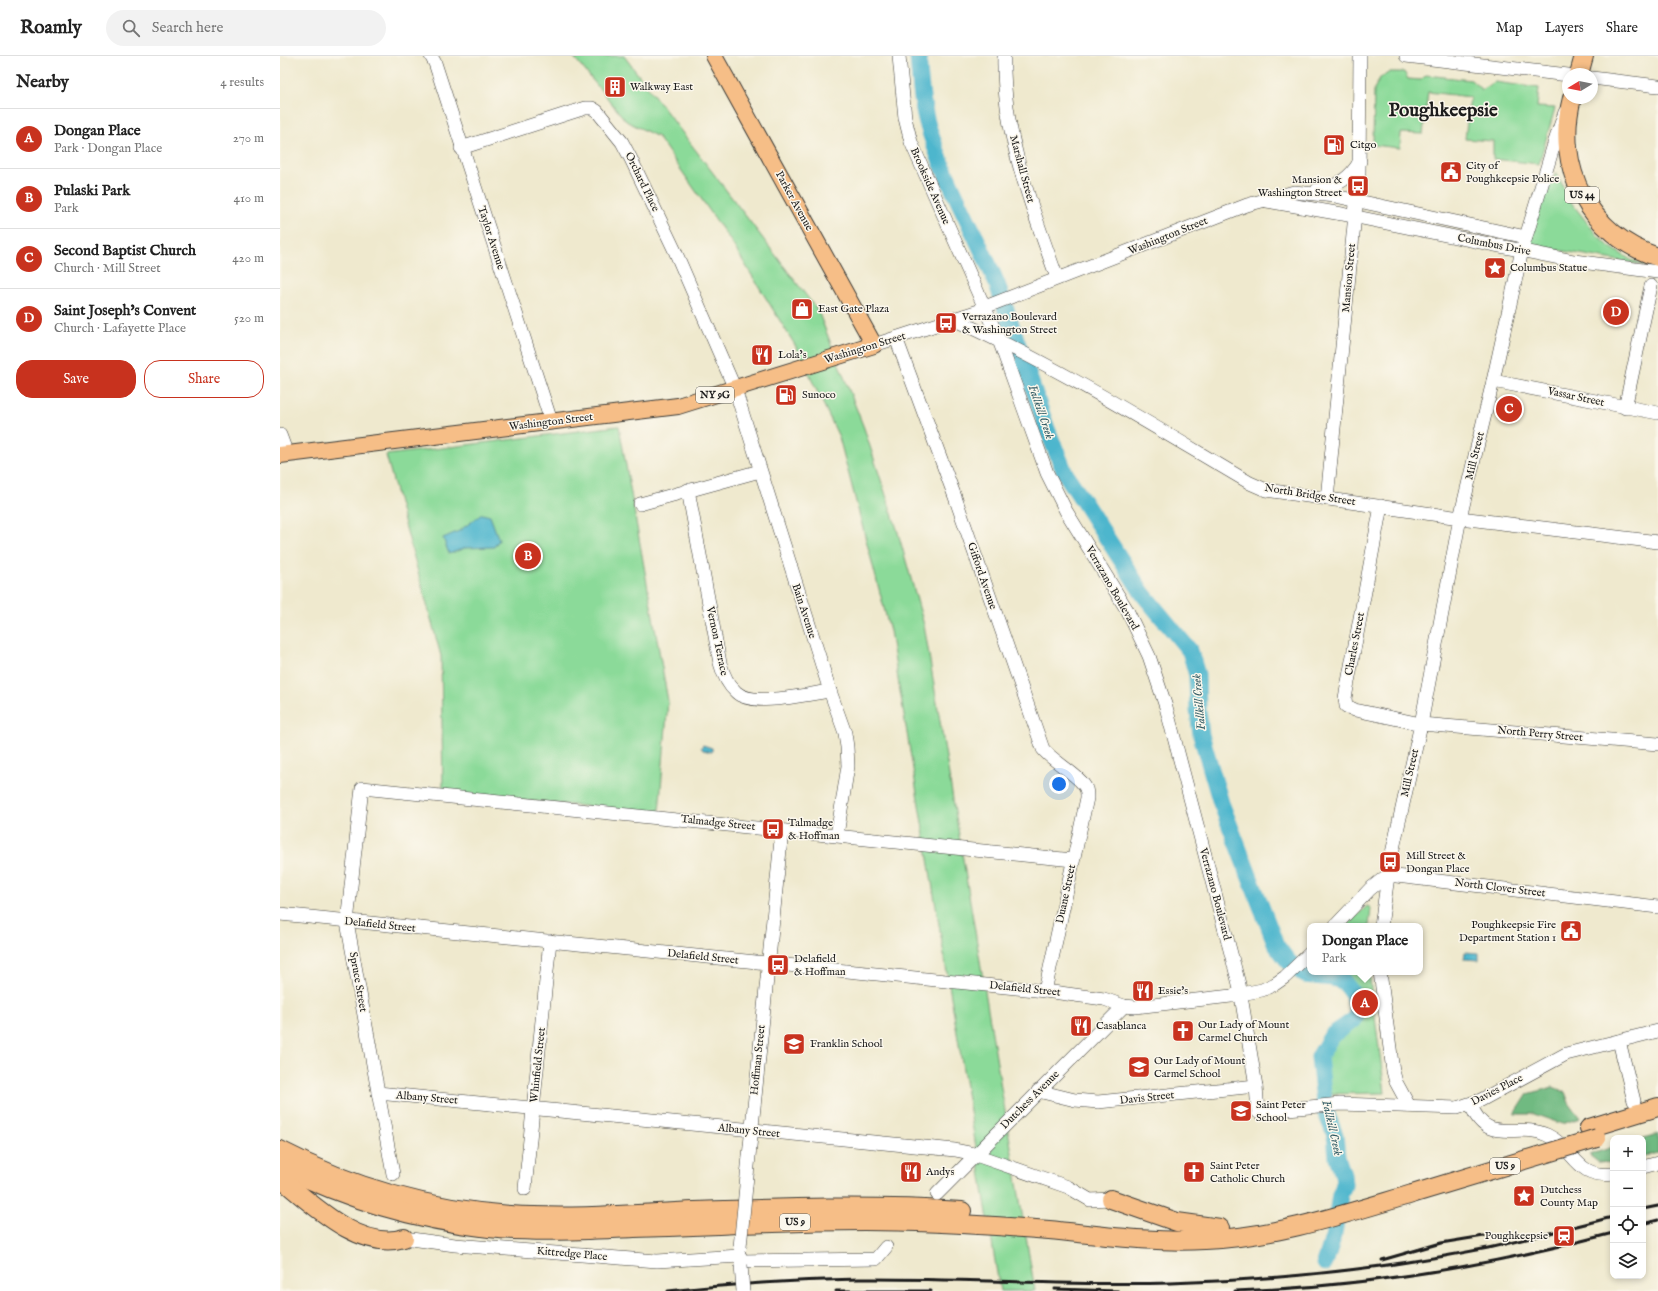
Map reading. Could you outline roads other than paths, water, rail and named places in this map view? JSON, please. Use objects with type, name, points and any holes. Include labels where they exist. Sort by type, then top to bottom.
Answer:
[{"type":"highway","points":[[1581,68],[1584,56]]},
{"type":"highway","name":"US 44","points":[[1571,104],[1566,129],[1566,146],[1572,172],[1582,195],[1597,217],[1615,234],[1637,249],[1658,257]]},
{"type":"highway","name":"US 9","points":[[280,1166],[340,1193],[395,1210],[462,1224],[524,1230],[564,1231],[802,1222],[888,1221],[984,1225],[1187,1241],[1255,1235],[1593,1133],[1658,1107]]},
{"type":"highway","name":"US 9","points":[[1593,1133],[1658,1120]]},
{"type":"highway","name":"US 9","points":[[280,1150],[329,1172],[378,1190],[443,1206],[499,1214],[555,1216],[783,1208],[886,1208],[988,1213],[1157,1228],[1220,1228],[1318,1215]]},
{"type":"highway","points":[[280,1178],[327,1216],[351,1231],[390,1241],[404,1238]]},
{"type":"highway","points":[[1111,1199],[1177,1222],[1220,1228]]},
{"type":"main road","name":"Parker Avenue","points":[[714,56],[874,345]]},
{"type":"main road","name":"Washington Street","points":[[284,455],[678,406],[874,345]]},
{"type":"street","name":"Taylor Avenue","points":[[431,56],[435,63],[461,148],[551,421]]},
{"type":"street","name":"Brookside Avenue","points":[[899,56],[905,118],[909,136],[988,307]]},
{"type":"street","name":"Marshall Street","points":[[1004,56],[1006,101],[1016,153],[1032,207],[1057,278]]},
{"type":"street","name":"Mansion Street","points":[[1327,499],[1360,161],[1360,56]]},
{"type":"street","points":[[1406,56],[1562,74]]},
{"type":"street","points":[[1598,79],[1658,86]]},
{"type":"street","name":"Mill Street","points":[[1381,923],[1388,875],[1399,819],[1422,724],[1460,518],[1493,381],[1522,250],[1555,141],[1570,104]]},
{"type":"street","name":"Orchard Place","points":[[461,148],[586,108],[592,108],[597,111],[622,142],[631,160],[675,251],[735,389]]},
{"type":"street","points":[[1299,192],[1321,190],[1338,184],[1351,174],[1360,161]]},
{"type":"street","name":"Washington Street","points":[[874,345],[955,320],[1057,278],[1166,238],[1226,212],[1287,194],[1299,192],[1326,194],[1357,201]]},
{"type":"street","name":"Washington Street","points":[[1267,201],[1355,217]]},
{"type":"street","name":"Columbus Drive","points":[[1357,201],[1526,237]]},
{"type":"street","name":"Columbus Drive","points":[[1355,217],[1590,264],[1658,272]]},
{"type":"street","points":[[1625,408],[1652,286]]},
{"type":"street","name":"Verrazano Boulevard","points":[[988,307],[1047,473],[1066,511],[1127,610],[1149,656],[1166,708],[1241,994]]},
{"type":"street","name":"North Bridge Street","points":[[955,320],[999,340],[1038,361],[1250,483],[1266,490],[1460,518],[1658,542]]},
{"type":"street","name":"Gifford Avenue","points":[[896,338],[955,497],[1043,749],[1048,756],[1082,782],[1086,789],[1087,798]]},
{"type":"street","name":"Vassar Street","points":[[1493,381],[1625,408],[1658,413]]},
{"type":"street","name":"Bain Avenue","points":[[735,389],[830,691],[845,733],[848,747],[848,766],[838,835]]},
{"type":"street","points":[[280,435],[284,455]]},
{"type":"street","points":[[640,504],[760,471]]},
{"type":"street","name":"Vernon Terrace","points":[[688,490],[720,663],[725,680],[737,694],[755,700],[830,691]]},
{"type":"street","name":"Charles Street","points":[[1381,506],[1345,698],[1346,706],[1355,710],[1422,724]]},
{"type":"street","name":"North Perry Street","points":[[1422,724],[1658,744]]},
{"type":"street","name":"Talmadge Street","points":[[362,788],[1073,860]]},
{"type":"street","name":"Spruce Street","points":[[362,788],[347,922],[393,1174]]},
{"type":"street","name":"Duane Street","points":[[1045,991],[1087,798]]},
{"type":"street","name":"Hoffman Street","points":[[743,1291],[740,1257],[746,1186],[782,830]]},
{"type":"street","points":[[1338,923],[1353,905],[1388,875]]},
{"type":"street","name":"North Clover Street","points":[[1388,875],[1658,907]]},
{"type":"street","name":"Delafield Street","points":[[280,914],[347,922],[1045,991],[1104,999],[1124,1006],[1134,1007],[1186,1002],[1241,994]]},
{"type":"street","name":"Whinfield Street","points":[[525,1189],[550,941]]},
{"type":"street","points":[[1256,1086],[1241,994],[1262,990],[1285,977],[1306,957]]},
{"type":"street","points":[[1380,975],[1393,1071],[1396,1082],[1409,1106]]},
{"type":"street","name":"Dutchess Avenue","points":[[937,1194],[974,1155],[1124,1006]]},
{"type":"street","name":"Davies Place","points":[[1256,1086],[1258,1112],[1331,1104],[1409,1106],[1452,1109],[1471,1105],[1559,1058],[1582,1050],[1658,1031]]},
{"type":"street","points":[[1619,1041],[1634,1101]]},
{"type":"street","name":"Davis Street","points":[[1038,1092],[1075,1100],[1098,1102],[1256,1086]]},
{"type":"street","name":"Albany Street","points":[[378,1093],[955,1150],[1068,1187],[1090,1200],[1111,1199]]},
{"type":"street","points":[[1471,1105],[1475,1115],[1488,1128],[1496,1131],[1532,1132],[1547,1135],[1556,1141],[1587,1171],[1598,1175],[1610,1174]]},
{"type":"street","points":[[1646,1166],[1658,1163]]},
{"type":"street","name":"Kittredge Place","points":[[404,1238],[455,1245],[657,1261],[740,1257],[876,1258],[886,1247]]},
{"type":"water","points":[[482,514],[490,516],[499,540],[494,547],[465,548],[449,554],[443,538],[459,531]]},
{"type":"water","points":[[703,745],[712,748],[712,752],[703,750],[701,747]]},
{"type":"water","points":[[1465,952],[1479,953],[1479,960],[1464,959]]},
{"type":"waterway","name":"Fallkill Creek","points":[[918,56],[924,109],[935,146],[997,284],[1047,429],[1065,473],[1143,594],[1190,651],[1197,675],[1198,710],[1201,735],[1221,803],[1276,945],[1288,961],[1305,975],[1333,978],[1343,981],[1351,991],[1357,1007],[1357,1014],[1354,1020],[1332,1035],[1319,1057],[1325,1110],[1335,1135],[1337,1157],[1343,1175],[1344,1185],[1340,1195],[1334,1234],[1325,1263]]},
{"type":"railway","points":[[1646,1208],[1658,1206]]},
{"type":"railway","points":[[668,1291],[739,1284],[859,1279],[1131,1284],[1290,1276],[1369,1268],[1488,1248],[1610,1218]]},
{"type":"railway","points":[[1646,1223],[1658,1220]]},
{"type":"railway","points":[[1235,1291],[1331,1285],[1426,1273],[1520,1255],[1610,1234]]},
{"type":"railway","points":[[1382,1260],[1441,1243],[1484,1236]]},
{"type":"railway","points":[[1055,1289],[1118,1291]]},
{"type":"railway","points":[[836,1291],[931,1291]]},
{"type":"place","name":"Walkway East","points":[[615,87]]},
{"type":"place","name":"Citgo","points":[[1334,145]]},
{"type":"place","name":"City of Poughkeepsie Police","points":[[1451,172]]},
{"type":"place","name":"Mansion & Washington Street","points":[[1358,186]]},
{"type":"place","name":"Columbus Statue","points":[[1495,268]]},
{"type":"place","name":"East Gate Plaza","points":[[802,309]]},
{"type":"place","name":"Saint Joseph's Convent","points":[[1616,312]]},
{"type":"place","name":"Verrazano Boulevard & Washington Street","points":[[946,323]]},
{"type":"place","name":"Lola’s","points":[[762,355]]},
{"type":"place","name":"Sunoco","points":[[786,395]]},
{"type":"place","name":"Second Baptist Church","points":[[1509,409]]},
{"type":"place","name":"Pulaski Park","points":[[528,556]]},
{"type":"place","name":"Talmadge & Hoffman","points":[[773,829]]},
{"type":"place","name":"Mill Street & Dongan Place","points":[[1390,862]]},
{"type":"place","name":"Poughkeepsie Fire Department Station 1","points":[[1571,931]]},
{"type":"place","name":"Delafield & Hoffman","points":[[778,965]]},
{"type":"place","name":"Essie's","points":[[1143,991]]},
{"type":"place","name":"Dongan Place","points":[[1365,1003]]},
{"type":"place","name":"Casablanca","points":[[1081,1026]]},
{"type":"place","name":"Our Lady of Mount Carmel Church","points":[[1183,1031]]},
{"type":"place","name":"Franklin School","points":[[794,1044]]},
{"type":"place","name":"Our Lady of Mount Carmel School","points":[[1139,1067]]},
{"type":"place","name":"Saint Peter School","points":[[1241,1111]]},
{"type":"place","name":"Andys","points":[[911,1172]]},
{"type":"place","name":"Saint Peter Catholic Church","points":[[1194,1172]]},
{"type":"place","name":"Dutchess County Map","points":[[1524,1196]]},
{"type":"place","name":"Poughkeepsie","points":[[1564,1236]]},
{"type":"district","name":"Poughkeepsie","points":[[1443,111]]}]
